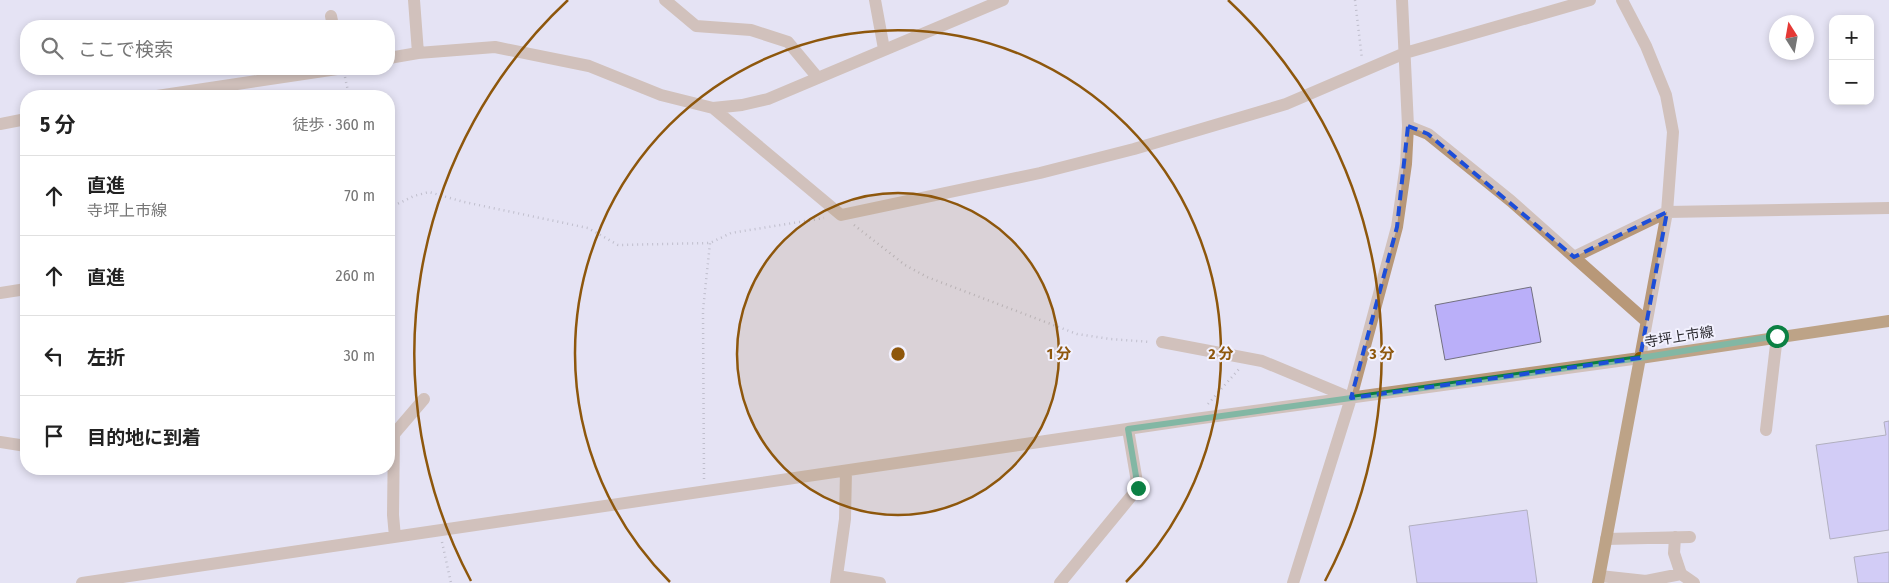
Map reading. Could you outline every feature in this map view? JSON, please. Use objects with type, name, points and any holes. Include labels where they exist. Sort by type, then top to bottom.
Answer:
[{"type":"main road","name":"寺坪上市線","points":[[1599,580],[1640,358],[1777,336],[1889,321]]},
{"type":"street","points":[[414,0],[418,53]]},
{"type":"street","points":[[665,0],[696,26],[751,30],[788,42],[818,78]]},
{"type":"street","points":[[874,0],[884,49]]},
{"type":"street","points":[[395,57],[418,53],[495,47],[589,66],[661,95],[714,108],[742,105],[768,99],[1003,0]]},
{"type":"street","points":[[1293,583],[1351,398],[1397,226],[1406,164],[1408,126],[1402,0]]},
{"type":"street","points":[[714,108],[841,215],[1040,174],[1134,149],[1286,104],[1405,53],[1590,0]]},
{"type":"street","points":[[82,583],[1195,419],[1640,358],[1668,212],[1673,132],[1666,95],[1646,46],[1622,0]]},
{"type":"street","points":[[197,90],[296,75]]},
{"type":"street","points":[[0,124],[20,120]]},
{"type":"street","points":[[1408,126],[1428,134],[1511,201],[1646,321]]},
{"type":"street","points":[[1574,257],[1668,212],[1889,208]]},
{"type":"street","points":[[0,293],[20,290]]},
{"type":"street","points":[[1766,430],[1777,336]]},
{"type":"street","points":[[1162,342],[1262,361],[1351,398]]},
{"type":"street","points":[[395,433],[424,399]]},
{"type":"street","points":[[1060,583],[1138,488],[1128,429]]},
{"type":"street","points":[[0,442],[20,445]]},
{"type":"street","points":[[846,471],[845,519],[836,579],[880,583]]},
{"type":"street","points":[[393,475],[395,537]]},
{"type":"street","points":[[1675,537],[1674,553],[1681,574],[1694,583]]},
{"type":"street","points":[[1606,539],[1690,537]]},
{"type":"street","points":[[1599,580],[1646,581],[1681,574]]},
{"type":"path","points":[[1355,0],[1364,71]]},
{"type":"path","points":[[344,75],[347,90]]},
{"type":"path","points":[[395,205],[428,192],[464,202],[588,228],[618,245],[710,243],[731,233],[841,215],[904,265],[927,277],[1077,334],[1110,339],[1162,342]]},
{"type":"path","points":[[704,492],[703,310],[710,243]]},
{"type":"path","points":[[1195,419],[1248,358]]},
{"type":"path","points":[[440,530],[450,583]]},
{"type":"highlighted area","points":[[1408,126],[1428,134],[1574,257],[1667,212],[1640,358],[1351,398],[1397,227]]},
{"type":"building","points":[[1531,287],[1541,342],[1445,360],[1435,305]]},
{"type":"building","points":[[1889,421],[1889,530],[1830,539],[1816,445],[1886,435],[1884,422]]},
{"type":"building","points":[[1527,510],[1537,583],[1417,583],[1409,526]]},
{"type":"building","points":[[1889,552],[1889,583],[1858,583],[1854,557]]},
{"type":"route","points":[[1138,488],[1128,429],[1640,358],[1777,336]]}]
